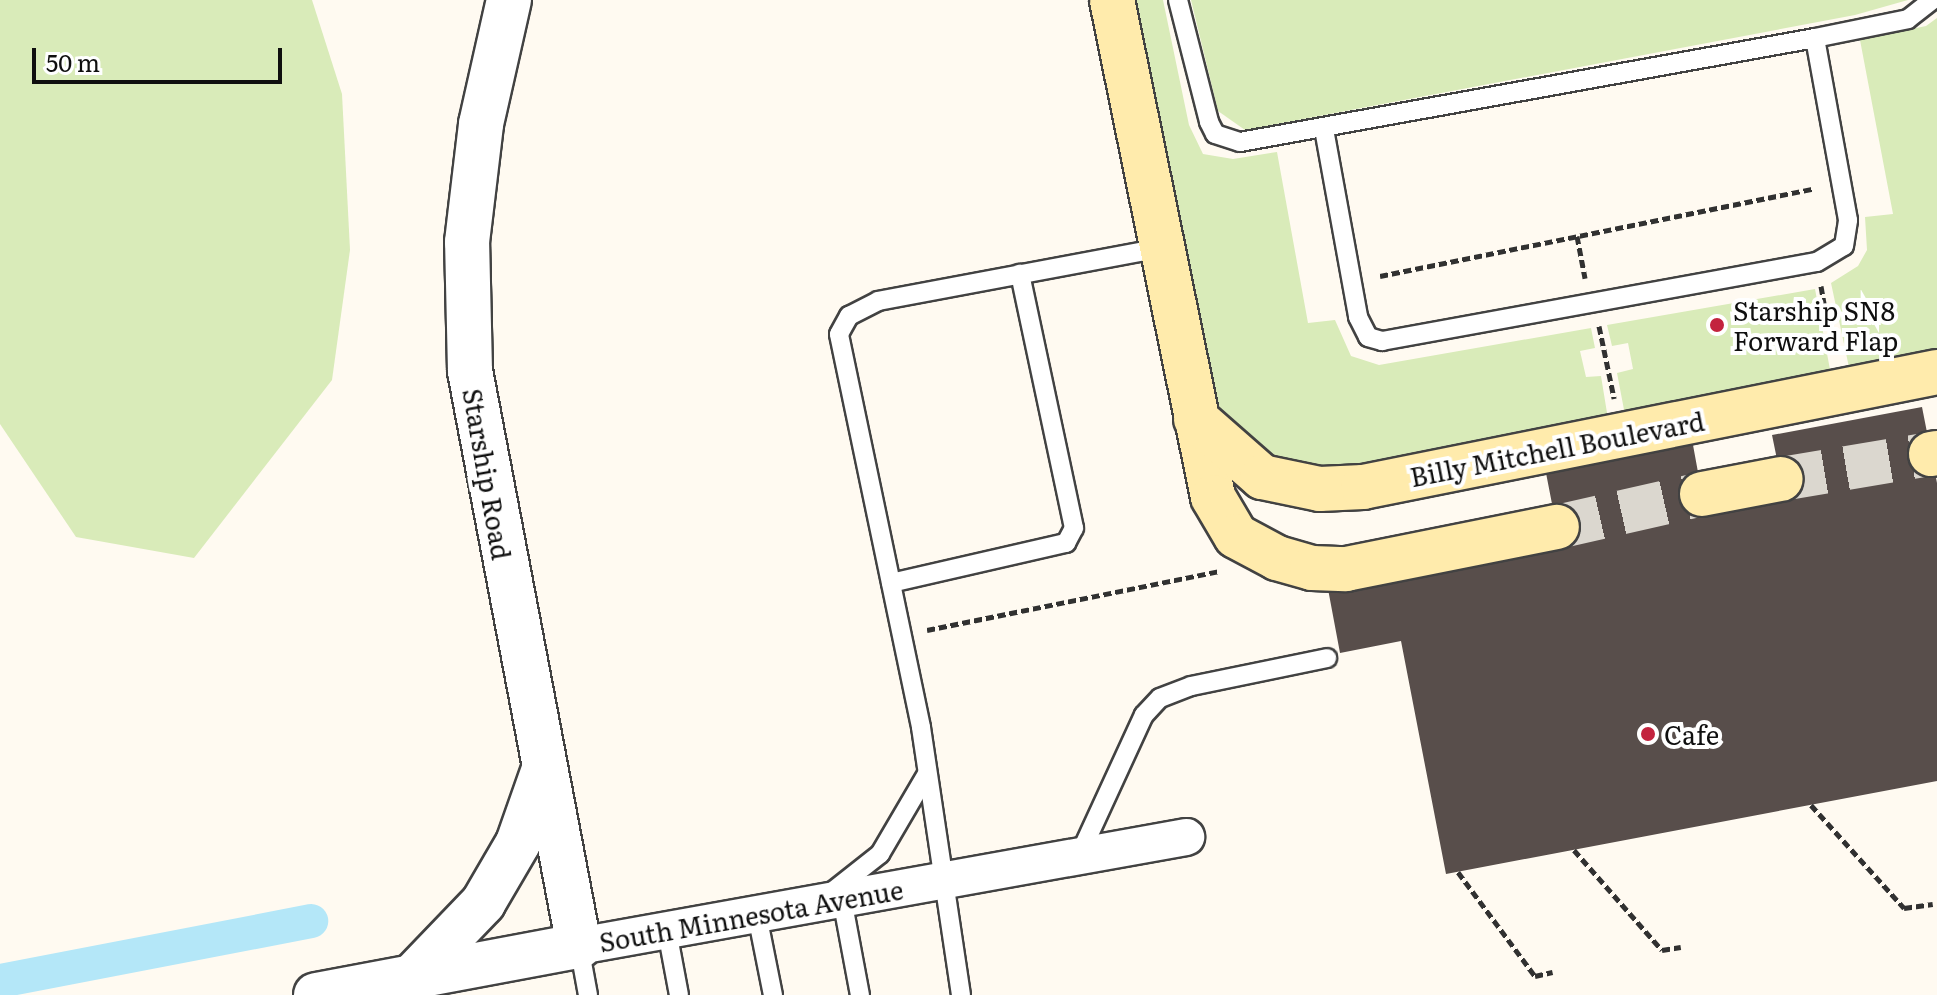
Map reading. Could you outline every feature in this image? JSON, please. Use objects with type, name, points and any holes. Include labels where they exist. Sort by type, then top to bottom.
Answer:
[{"type":"main road","points":[[1112,0],[1213,497],[1236,536],[1277,558],[1312,568],[1346,569],[1557,527]]},
{"type":"main road","name":"Billy Mitchell Boulevard","points":[[1196,419],[1262,477],[1320,489],[1363,487],[1937,372]]},
{"type":"main road","points":[[1702,494],[1781,479]]},
{"type":"street","name":"Starship Road","points":[[509,0],[481,124],[467,242],[470,371],[579,946]]},
{"type":"street","points":[[412,977],[483,903],[518,843],[545,767]]},
{"type":"street","name":"South Minnesota Avenue","points":[[316,995],[1186,837]]},
{"type":"lane","points":[[1178,0],[1215,134],[1240,142],[1324,129],[1908,19],[1932,0]]},
{"type":"lane","points":[[1324,129],[1358,317],[1368,337],[1382,341],[1817,262],[1844,246],[1848,220],[1815,38]]},
{"type":"lane","points":[[961,995],[902,635],[839,334],[849,316],[878,301],[1162,248]]},
{"type":"lane","points":[[891,583],[1066,543],[1074,528],[1020,274]]},
{"type":"lane","points":[[1079,856],[1144,715],[1160,698],[1191,686],[1327,658]]},
{"type":"lane","points":[[860,995],[826,902],[880,854],[927,774]]},
{"type":"lane","points":[[757,915],[773,995]]},
{"type":"lane","points":[[667,931],[679,995]]},
{"type":"lane","points":[[579,946],[588,995]]},
{"type":"path","points":[[1380,276],[1812,189]]},
{"type":"path","points":[[1817,262],[1839,392]]},
{"type":"path","points":[[902,635],[1235,572]]},
{"type":"path","points":[[1811,805],[1904,908],[1933,904]]},
{"type":"path","points":[[1574,850],[1662,950],[1681,947]]},
{"type":"path","points":[[1458,872],[1535,976],[1553,972]]},
{"type":"green space","points":[[0,0],[312,0],[342,94],[350,250],[332,380],[194,558],[76,537],[0,424]]},
{"type":"green space","points":[[1130,0],[1163,0],[1189,125],[1203,154],[1233,159],[1277,152],[1308,323],[1335,320],[1351,356],[1379,365],[1591,328],[1595,348],[1580,351],[1586,377],[1601,376],[1608,419],[1338,468],[1290,465],[1263,452],[1217,409]]},
{"type":"green space","points":[[1191,0],[1908,0],[1855,15],[1245,130],[1218,111]]},
{"type":"green space","points":[[1937,18],[1937,350],[1850,372],[1831,283],[1858,266],[1867,250],[1865,217],[1893,214],[1860,40],[1926,26]]},
{"type":"green space","points":[[1815,289],[1831,375],[1625,415],[1617,373],[1633,369],[1628,343],[1612,346],[1607,325]]},
{"type":"building","points":[[1922,407],[1937,483],[1937,781],[1446,874],[1401,641],[1340,653],[1328,589],[1560,545],[1546,473],[1693,445],[1702,494],[1781,479],[1772,435]]},
{"type":"waterway","points":[[0,981],[311,921]]},
{"type":"tunnel","points":[[1781,479],[1931,454]]},
{"type":"tunnel","points":[[1557,527],[1702,494]]},
{"type":"place","name":"Starship SN8 Forward Flap","points":[[1717,325]]},
{"type":"place","name":"Cafe","points":[[1648,734]]}]
